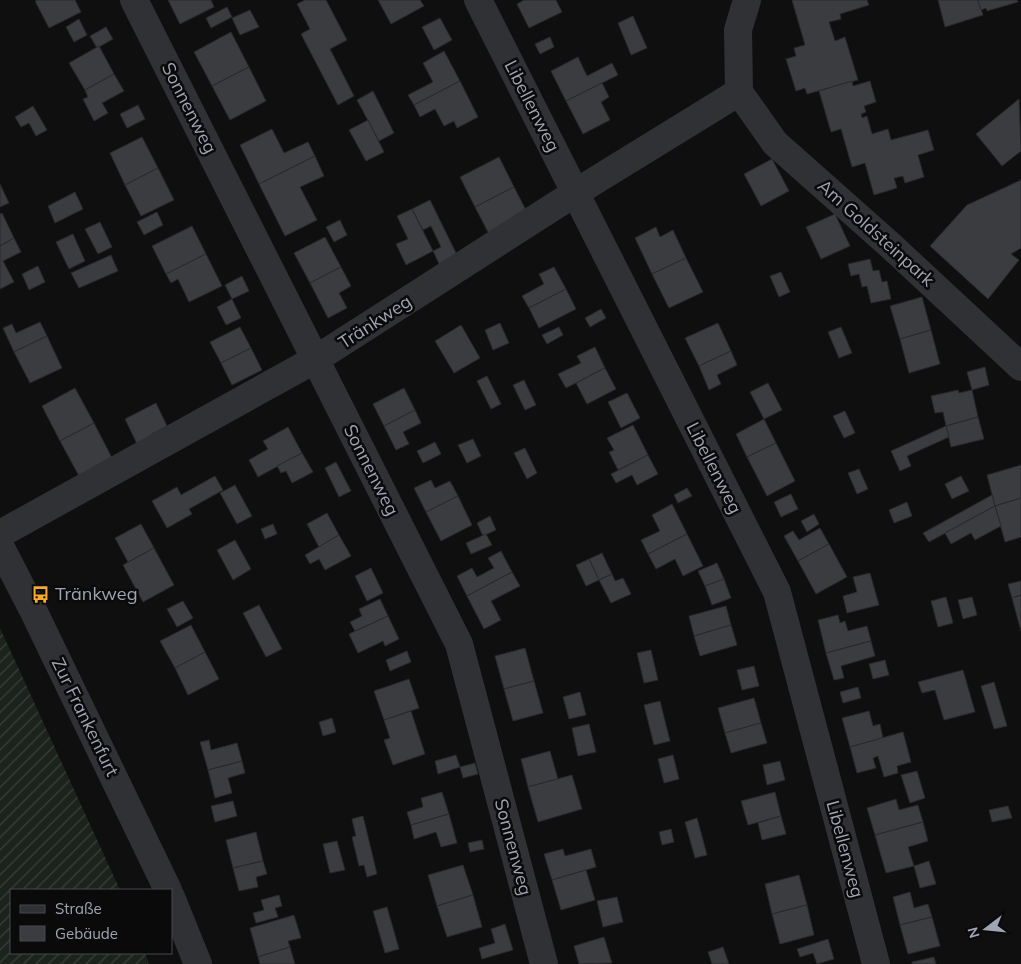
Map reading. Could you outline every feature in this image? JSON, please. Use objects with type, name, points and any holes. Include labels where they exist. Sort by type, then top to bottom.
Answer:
[{"type":"street","name":"Sonnenweg","points":[[134,0],[459,644],[544,964]]},
{"type":"street","name":"Libellenweg","points":[[478,0],[777,592],[876,964]]},
{"type":"street","points":[[739,92],[738,30],[747,0]]},
{"type":"street","name":"Tränkweg","points":[[0,534],[316,359],[575,193],[739,92]]},
{"type":"street","name":"Am Goldsteinpark","points":[[739,92],[776,143],[891,246],[1021,367]]},
{"type":"street","name":"Zur Frankenfurt","points":[[0,546],[33,610],[168,889]]},
{"type":"street","points":[[172,899],[198,964]]},
{"type":"shaded area","points":[[0,628],[120,889],[10,889],[10,954],[145,954],[149,964],[0,964]]},
{"type":"building","points":[[75,0],[81,12],[49,28],[35,1]]},
{"type":"building","points":[[168,0],[211,0],[214,7],[180,24]]},
{"type":"building","points":[[305,0],[326,0],[347,40],[330,49],[354,96],[338,105],[301,34],[310,29],[297,4]]},
{"type":"building","points":[[378,0],[420,0],[424,6],[391,24]]},
{"type":"building","points":[[524,0],[556,0],[562,12],[529,28],[517,4]]},
{"type":"building","points":[[792,0],[867,0],[869,5],[840,14],[841,19],[829,22],[835,41],[845,37],[858,80],[807,94],[805,88],[796,91],[786,59],[796,56],[794,48],[805,45]]},
{"type":"building","points":[[938,0],[978,0],[983,15],[945,27]]},
{"type":"building","points":[[978,0],[1017,0],[1018,2],[987,11],[986,8],[981,10]]},
{"type":"building","points":[[227,7],[232,17],[211,28],[206,18]]},
{"type":"building","points":[[250,10],[259,27],[240,35],[232,18]]},
{"type":"building","points":[[633,16],[647,48],[631,55],[618,23]]},
{"type":"building","points":[[440,18],[452,40],[434,50],[422,27]]},
{"type":"building","points":[[79,19],[87,35],[74,42],[66,27]]},
{"type":"building","points":[[106,27],[113,39],[97,48],[90,36]]},
{"type":"building","points":[[231,32],[249,67],[212,86],[194,52]]},
{"type":"building","points":[[550,37],[554,47],[540,54],[535,44]]},
{"type":"building","points":[[99,46],[114,74],[85,90],[69,63]]},
{"type":"building","points":[[444,51],[460,81],[414,105],[408,95],[433,82],[423,63]]},
{"type":"building","points":[[578,57],[587,76],[612,63],[618,75],[566,101],[551,71]]},
{"type":"building","points":[[249,67],[266,101],[230,120],[212,86]]},
{"type":"building","points":[[114,74],[124,91],[102,103],[108,113],[94,121],[83,99],[88,97],[85,90]]},
{"type":"building","points":[[460,81],[478,117],[457,128],[454,121],[444,126],[435,109],[420,117],[414,105]]},
{"type":"building","points":[[852,81],[853,86],[870,81],[876,102],[864,106],[866,112],[861,114],[862,118],[867,116],[872,134],[888,129],[891,140],[928,130],[934,150],[918,155],[924,177],[905,183],[903,176],[894,178],[897,188],[874,195],[865,163],[852,167],[841,129],[831,132],[819,91]]},
{"type":"building","points":[[602,83],[609,97],[601,102],[610,120],[583,134],[566,101]]},
{"type":"building","points":[[373,91],[394,133],[379,141],[357,100]]},
{"type":"building","points":[[1019,99],[1021,151],[1002,166],[976,134]]},
{"type":"building","points":[[138,105],[145,119],[127,128],[120,114]]},
{"type":"building","points":[[33,106],[47,130],[36,136],[29,123],[21,127],[15,117]]},
{"type":"building","points":[[368,120],[384,152],[366,161],[349,130]]},
{"type":"building","points":[[272,129],[284,153],[308,142],[315,156],[259,184],[240,145]]},
{"type":"building","points":[[142,137],[158,168],[125,185],[110,153]]},
{"type":"building","points":[[315,156],[324,176],[300,187],[317,220],[285,236],[259,184]]},
{"type":"building","points":[[499,157],[514,187],[475,207],[460,177]]},
{"type":"building","points":[[772,159],[789,191],[761,206],[744,174]]},
{"type":"building","points":[[158,168],[174,200],[141,216],[125,185]]},
{"type":"building","points":[[1021,180],[1021,248],[1011,254],[1019,260],[988,299],[930,246],[967,205]]},
{"type":"building","points":[[0,184],[9,203],[0,207]]},
{"type":"building","points":[[514,187],[529,216],[490,236],[475,207]]},
{"type":"building","points":[[75,192],[83,209],[55,223],[48,206]]},
{"type":"building","points":[[430,200],[460,261],[442,270],[433,251],[441,247],[431,226],[423,230],[412,209]]},
{"type":"building","points":[[412,209],[433,251],[406,265],[396,244],[408,239],[397,216]]},
{"type":"building","points":[[157,212],[163,225],[144,235],[137,222]]},
{"type":"building","points":[[2,213],[14,238],[0,246],[0,214]]},
{"type":"building","points":[[835,214],[850,246],[821,259],[806,227]]},
{"type":"building","points":[[340,220],[347,235],[334,242],[326,227]]},
{"type":"building","points":[[100,222],[112,247],[98,254],[85,229]]},
{"type":"building","points":[[192,226],[206,254],[166,274],[152,246]]},
{"type":"building","points":[[656,227],[660,237],[673,230],[686,258],[652,274],[635,238]]},
{"type":"building","points":[[73,234],[85,261],[69,269],[56,242]]},
{"type":"building","points":[[325,237],[341,267],[310,283],[294,253]]},
{"type":"building","points":[[14,238],[21,252],[3,261],[14,282],[0,289],[0,246]]},
{"type":"building","points":[[206,254],[222,286],[189,302],[178,279],[171,283],[166,274]]},
{"type":"building","points":[[111,255],[118,271],[79,288],[71,273]]},
{"type":"building","points":[[686,258],[703,292],[669,308],[652,274]]},
{"type":"building","points":[[870,259],[873,271],[879,270],[882,282],[887,281],[891,299],[871,303],[867,286],[862,287],[859,274],[851,276],[848,264]]},
{"type":"building","points":[[38,266],[45,282],[29,290],[22,274]]},
{"type":"building","points":[[341,267],[351,286],[339,293],[347,308],[328,318],[310,283]]},
{"type":"building","points":[[554,267],[566,289],[529,308],[522,296],[544,284],[539,274]]},
{"type":"building","points":[[781,272],[790,292],[779,297],[770,276]]},
{"type":"building","points":[[242,276],[249,291],[232,299],[225,285]]},
{"type":"building","points":[[566,289],[576,309],[539,328],[529,308]]},
{"type":"building","points":[[922,297],[931,330],[900,339],[890,306]]},
{"type":"building","points":[[232,299],[241,318],[226,325],[217,307]]},
{"type":"building","points":[[601,309],[606,318],[590,327],[585,318]]},
{"type":"building","points":[[40,322],[47,336],[14,352],[3,328],[12,324],[16,333]]},
{"type":"building","points":[[500,323],[509,343],[493,350],[485,330]]},
{"type":"building","points":[[718,323],[731,351],[699,366],[685,338]]},
{"type":"building","points":[[461,325],[480,358],[454,373],[435,341]]},
{"type":"building","points":[[240,327],[251,348],[221,363],[210,342]]},
{"type":"building","points":[[559,327],[563,335],[547,344],[542,335]]},
{"type":"building","points":[[841,327],[852,353],[839,358],[828,332]]},
{"type":"building","points":[[931,330],[940,364],[909,373],[900,339]]},
{"type":"building","points":[[47,336],[62,368],[30,383],[14,352]]},
{"type":"building","points":[[595,347],[605,368],[566,388],[558,374],[581,363],[577,356]]},
{"type":"building","points":[[251,348],[262,370],[232,385],[221,363]]},
{"type":"building","points":[[731,351],[737,365],[717,375],[721,384],[709,390],[699,366]]},
{"type":"building","points":[[985,367],[989,385],[972,390],[967,372]]},
{"type":"building","points":[[605,368],[616,389],[587,404],[576,383]]},
{"type":"building","points":[[487,376],[501,404],[491,409],[477,381]]},
{"type":"building","points":[[524,380],[536,405],[525,410],[513,385]]},
{"type":"building","points":[[768,383],[782,410],[764,419],[750,392]]},
{"type":"building","points":[[75,388],[94,423],[60,441],[42,406]]},
{"type":"building","points":[[404,388],[415,410],[384,426],[373,404]]},
{"type":"building","points":[[958,390],[959,393],[972,390],[978,417],[946,426],[943,412],[935,413],[931,396]]},
{"type":"building","points":[[627,393],[640,418],[621,428],[608,402]]},
{"type":"building","points":[[156,403],[167,426],[152,434],[154,438],[138,446],[125,419]]},
{"type":"building","points":[[415,410],[421,423],[403,432],[409,444],[396,450],[384,426]]},
{"type":"building","points":[[845,411],[855,433],[844,438],[833,416]]},
{"type":"building","points":[[978,417],[984,439],[951,447],[946,426]]},
{"type":"building","points":[[764,419],[776,443],[747,457],[736,434]]},
{"type":"building","points":[[94,423],[112,458],[79,476],[60,441]]},
{"type":"building","points":[[633,425],[648,455],[618,470],[609,452],[614,450],[607,438]]},
{"type":"building","points":[[946,426],[949,437],[907,456],[911,466],[900,471],[891,451]]},
{"type":"building","points":[[288,427],[302,453],[258,477],[249,460],[268,449],[263,441]]},
{"type":"building","points":[[473,439],[481,456],[467,463],[458,445]]},
{"type":"building","points":[[435,442],[441,454],[423,463],[417,451]]},
{"type":"building","points":[[776,443],[795,481],[767,496],[747,457]]},
{"type":"building","points":[[525,448],[537,473],[527,479],[514,453]]},
{"type":"building","points":[[302,453],[313,472],[292,483],[286,471],[281,473],[277,466]]},
{"type":"building","points":[[648,455],[658,474],[637,485],[632,475],[616,483],[611,474]]},
{"type":"building","points":[[336,462],[351,491],[339,497],[325,468]]},
{"type":"building","points":[[1021,465],[1021,498],[995,506],[987,475]]},
{"type":"building","points":[[859,469],[868,489],[857,494],[848,473]]},
{"type":"building","points":[[215,476],[223,490],[189,509],[192,514],[167,528],[152,501],[177,487],[181,495]]},
{"type":"building","points":[[961,476],[969,491],[952,499],[945,484]]},
{"type":"building","points":[[431,480],[435,488],[450,481],[458,496],[426,512],[414,488]]},
{"type":"building","points":[[235,485],[252,516],[237,524],[220,493]]},
{"type":"building","points":[[687,488],[692,496],[678,503],[674,495]]},
{"type":"building","points":[[791,494],[798,509],[781,517],[774,502]]},
{"type":"building","points":[[992,495],[995,506],[929,542],[923,533]]},
{"type":"building","points":[[458,496],[472,525],[441,541],[426,512]]},
{"type":"building","points":[[1021,498],[1021,537],[1005,542],[995,506]]},
{"type":"building","points":[[907,502],[912,516],[894,523],[889,510]]},
{"type":"building","points":[[672,504],[687,534],[648,554],[641,540],[660,531],[652,515]]},
{"type":"building","points":[[995,506],[1001,526],[975,540],[971,533],[951,544],[945,533]]},
{"type":"building","points":[[327,513],[339,535],[319,547],[307,524]]},
{"type":"building","points":[[814,514],[819,524],[807,532],[801,521]]},
{"type":"building","points":[[490,516],[496,530],[483,536],[477,523]]},
{"type":"building","points":[[141,524],[154,548],[128,562],[115,538]]},
{"type":"building","points":[[273,524],[277,534],[265,539],[261,529]]},
{"type":"building","points":[[820,528],[829,544],[798,561],[784,536],[793,531],[799,540]]},
{"type":"building","points":[[486,534],[492,545],[471,554],[466,543]]},
{"type":"building","points":[[687,534],[703,566],[683,576],[675,559],[656,569],[648,554]]},
{"type":"building","points":[[339,535],[351,556],[325,570],[319,559],[310,564],[305,555]]},
{"type":"building","points":[[235,540],[251,569],[233,580],[217,550]]},
{"type":"building","points":[[829,544],[847,577],[816,594],[798,561]]},
{"type":"building","points":[[154,548],[174,585],[143,602],[123,565]]},
{"type":"building","points":[[501,551],[512,572],[467,596],[457,576],[472,568],[477,577],[494,568],[488,558]]},
{"type":"building","points":[[602,553],[612,574],[599,580],[589,559]]},
{"type":"building","points":[[589,559],[599,580],[586,586],[576,565]]},
{"type":"building","points":[[717,563],[724,579],[705,586],[698,571]]},
{"type":"building","points":[[371,568],[383,593],[367,601],[355,576]]},
{"type":"building","points":[[512,572],[520,586],[491,601],[501,620],[484,629],[467,596]]},
{"type":"building","points":[[870,573],[879,605],[847,613],[843,596],[857,592],[853,577]]},
{"type":"building","points":[[612,574],[615,581],[623,578],[631,594],[611,603],[599,580]]},
{"type":"building","points":[[724,579],[731,598],[712,605],[705,586]]},
{"type":"building","points":[[1021,581],[1021,595],[1012,598],[1008,584]]},
{"type":"building","points":[[1021,595],[1021,631],[1012,598]]},
{"type":"building","points":[[946,597],[953,623],[938,627],[931,601]]},
{"type":"building","points":[[972,597],[977,615],[963,619],[958,600]]},
{"type":"building","points":[[380,599],[388,616],[355,631],[350,622],[362,616],[359,609]]},
{"type":"building","points":[[183,601],[193,618],[177,627],[167,609]]},
{"type":"building","points":[[259,605],[282,649],[266,657],[243,613]]},
{"type":"building","points":[[726,606],[731,625],[694,636],[689,616]]},
{"type":"building","points":[[838,615],[840,623],[845,621],[848,631],[867,626],[871,641],[826,653],[818,620]]},
{"type":"building","points":[[388,616],[399,639],[385,646],[383,641],[358,653],[349,634]]},
{"type":"building","points":[[191,625],[205,652],[175,668],[160,641]]},
{"type":"building","points":[[731,625],[737,645],[700,656],[694,636]]},
{"type":"building","points":[[871,641],[875,656],[841,666],[844,678],[834,680],[826,653]]},
{"type":"building","points":[[525,648],[534,681],[504,689],[495,656]]},
{"type":"building","points":[[651,650],[658,680],[644,683],[637,653]]},
{"type":"building","points":[[407,651],[411,662],[390,671],[386,660]]},
{"type":"building","points":[[205,652],[219,679],[188,695],[175,668]]},
{"type":"building","points":[[885,660],[889,675],[873,679],[869,664]]},
{"type":"building","points":[[754,666],[759,686],[742,690],[737,670]]},
{"type":"building","points":[[963,670],[975,712],[944,720],[935,690],[922,693],[918,682]]},
{"type":"building","points":[[409,679],[419,708],[384,720],[374,691]]},
{"type":"building","points":[[534,681],[543,713],[513,721],[504,689]]},
{"type":"building","points":[[994,682],[1007,726],[994,729],[981,686]]},
{"type":"building","points":[[858,687],[861,698],[843,703],[840,692]]},
{"type":"building","points":[[580,692],[586,715],[569,719],[563,697]]},
{"type":"building","points":[[754,698],[761,723],[725,733],[718,708]]},
{"type":"building","points":[[660,701],[670,741],[654,745],[644,705]]},
{"type":"building","points":[[411,711],[425,754],[393,765],[384,740],[390,738],[384,720]]},
{"type":"building","points":[[869,711],[873,726],[880,724],[883,738],[850,747],[842,718]]},
{"type":"building","points":[[332,718],[336,732],[323,736],[319,722]]},
{"type":"building","points":[[761,723],[767,743],[731,753],[725,733]]},
{"type":"building","points":[[589,724],[596,752],[578,756],[572,728]]},
{"type":"building","points":[[903,732],[911,762],[897,766],[898,773],[884,777],[878,756],[873,758],[876,768],[857,773],[850,747]]},
{"type":"building","points":[[209,740],[211,750],[237,743],[242,761],[208,770],[200,742]]},
{"type":"building","points":[[550,751],[558,779],[528,787],[521,759]]},
{"type":"building","points":[[456,755],[460,767],[438,774],[435,761]]},
{"type":"building","points":[[673,755],[679,779],[664,783],[658,759]]},
{"type":"building","points":[[242,761],[245,773],[228,778],[232,793],[215,798],[208,770]]},
{"type":"building","points":[[780,761],[785,780],[767,785],[763,765]]},
{"type":"building","points":[[475,763],[478,774],[463,778],[460,767]]},
{"type":"building","points":[[917,771],[925,798],[910,803],[901,775]]},
{"type":"building","points":[[572,775],[582,809],[538,822],[528,787]]},
{"type":"building","points":[[442,792],[449,814],[411,825],[407,812],[423,807],[421,798]]},
{"type":"building","points":[[775,792],[781,816],[748,825],[741,801]]},
{"type":"building","points":[[896,799],[899,810],[918,805],[923,822],[875,835],[867,808]]},
{"type":"building","points":[[233,801],[237,816],[215,822],[211,806]]},
{"type":"building","points":[[1008,806],[1012,818],[992,822],[989,810]]},
{"type":"building","points":[[449,814],[457,843],[441,847],[436,832],[414,839],[411,825]]},
{"type":"building","points":[[363,816],[377,874],[367,877],[364,865],[359,866],[352,837],[356,836],[352,819]]},
{"type":"building","points":[[781,816],[786,834],[762,840],[758,823]]},
{"type":"building","points":[[697,818],[707,855],[695,858],[685,822]]},
{"type":"building","points":[[923,822],[928,841],[908,847],[914,866],[886,873],[875,835]]},
{"type":"building","points":[[671,829],[674,842],[662,845],[659,832]]},
{"type":"building","points":[[256,832],[263,861],[233,868],[226,840]]},
{"type":"building","points":[[482,840],[484,849],[470,852],[468,843]]},
{"type":"building","points":[[337,841],[345,870],[330,873],[323,844]]},
{"type":"building","points":[[563,849],[565,856],[591,849],[596,867],[552,880],[544,854]]},
{"type":"building","points":[[263,861],[267,874],[256,877],[258,887],[239,891],[233,868]]},
{"type":"building","points":[[929,861],[936,884],[920,888],[914,866]]},
{"type":"building","points":[[463,865],[473,895],[437,906],[428,875]]},
{"type":"building","points":[[586,870],[595,900],[561,910],[552,880]]},
{"type":"building","points":[[799,875],[807,905],[772,914],[765,884]]},
{"type":"building","points":[[910,892],[914,908],[928,904],[932,917],[900,925],[893,897]]},
{"type":"building","points":[[279,895],[282,906],[275,908],[278,917],[256,923],[253,913],[264,910],[261,900]]},
{"type":"building","points":[[473,895],[482,927],[447,937],[437,906]]},
{"type":"building","points":[[617,897],[623,922],[603,927],[597,901]]},
{"type":"building","points":[[807,905],[814,935],[780,944],[772,914]]},
{"type":"building","points":[[387,907],[399,949],[385,953],[373,911]]},
{"type":"building","points":[[294,915],[301,938],[288,941],[290,947],[258,957],[250,928]]},
{"type":"building","points":[[932,917],[940,946],[908,954],[900,925]]},
{"type":"building","points":[[505,924],[513,950],[482,959],[479,948],[495,943],[491,929]]},
{"type":"building","points":[[604,937],[612,963],[579,964],[574,946]]},
{"type":"building","points":[[828,939],[834,959],[817,964],[813,953],[800,957],[797,949]]},
{"type":"building","points":[[290,947],[295,964],[260,964],[258,957]]},
{"type":"building","points":[[723,947],[729,964],[712,964],[708,952]]},
{"type":"building","points":[[934,957],[936,964],[912,964],[912,962]]},
{"type":"place","name":"Tränkweg","points":[[41,594]]}]
